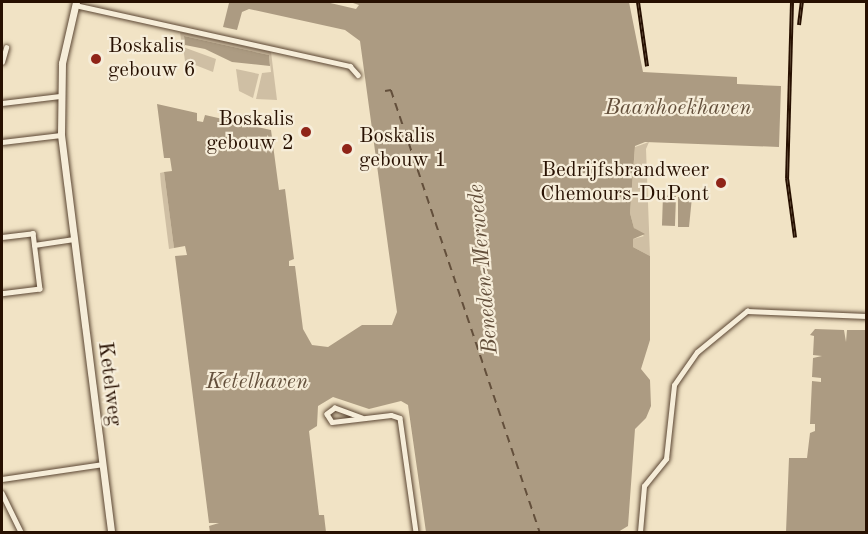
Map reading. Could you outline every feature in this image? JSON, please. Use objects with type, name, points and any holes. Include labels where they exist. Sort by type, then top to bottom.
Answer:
[{"type":"street","points":[[76,3],[85,7],[350,66],[358,75]]},
{"type":"street","name":"Ketelweg","points":[[76,3],[62,63],[61,135],[111,532]]},
{"type":"street","points":[[2,62],[6,48]]},
{"type":"street","points":[[2,103],[60,96]]},
{"type":"street","points":[[2,142],[61,135]]},
{"type":"street","points":[[2,237],[33,233],[40,289],[2,294]]},
{"type":"street","points":[[34,245],[74,239]]},
{"type":"street","points":[[640,532],[644,486],[666,459],[674,386],[697,352],[747,311],[867,316]]},
{"type":"street","points":[[362,418],[335,408],[327,414],[332,422],[391,415],[400,418],[416,532]]},
{"type":"street","points":[[2,479],[103,464]]},
{"type":"street","points":[[2,493],[21,532]]},
{"type":"shaded area","points":[[180,32],[271,52],[277,100],[256,99],[262,73],[271,72],[269,55],[184,36],[185,46],[182,46]]},
{"type":"shaded area","points":[[183,47],[216,59],[213,72],[185,61]]},
{"type":"shaded area","points":[[236,69],[259,74],[253,98],[239,91]]},
{"type":"shaded area","points":[[649,142],[646,149],[650,256],[633,247],[633,239],[644,236],[634,228],[630,213],[635,147]]},
{"type":"shaded area","points":[[164,172],[174,248],[169,249],[160,173]]},
{"type":"water","points":[[222,2],[326,2],[356,9],[359,5],[350,2],[629,2],[643,72],[737,77],[737,84],[781,86],[779,147],[645,142],[635,146],[630,213],[634,228],[645,234],[633,239],[633,247],[650,256],[650,340],[641,369],[650,380],[651,406],[646,418],[635,429],[628,526],[618,532],[426,532],[408,405],[401,401],[369,409],[333,397],[318,406],[317,426],[309,431],[319,515],[324,515],[326,532],[210,532],[209,526],[219,523],[209,523],[175,256],[187,255],[185,246],[174,248],[164,172],[172,171],[170,158],[164,158],[157,104],[197,113],[197,121],[203,122],[205,115],[271,130],[279,190],[285,189],[294,259],[289,261],[289,266],[295,266],[303,329],[312,345],[328,347],[362,325],[392,325],[397,312],[360,41],[345,30],[249,9],[242,12],[237,30],[223,27],[229,3]]},
{"type":"water","points":[[184,36],[269,55],[270,66],[232,62],[205,49],[185,45]]},
{"type":"water","points":[[663,196],[676,196],[675,226],[662,226]]},
{"type":"water","points":[[678,197],[692,197],[689,227],[678,227]]},
{"type":"water","points":[[815,329],[844,330],[846,342],[847,330],[866,330],[866,532],[786,532],[789,458],[807,458],[810,433],[815,431],[815,424],[810,424],[812,381],[821,382],[821,378],[812,377],[813,358],[822,356],[813,355],[814,336],[810,335]]},
{"type":"ferry route","points":[[385,91],[391,90],[540,532]]},
{"type":"railway","points":[[638,2],[647,66]]},
{"type":"railway","points":[[792,2],[787,178],[795,237]]},
{"type":"railway","points":[[799,25],[802,2]]},
{"type":"place","name":"Boskalis gebouw 6","points":[[96,59]]},
{"type":"place","name":"Boskalis gebouw 2","points":[[306,132]]},
{"type":"place","name":"Boskalis gebouw 1","points":[[347,149]]},
{"type":"place","name":"Bedrijfsbrandweer Chemours-DuPont","points":[[721,183]]},
{"type":"water label","name":"Baanhoekhaven","points":[[678,109]]},
{"type":"water label","name":"Beneden-Merwede","points":[[484,269]]},
{"type":"water label","name":"Ketelhaven","points":[[257,383]]}]
